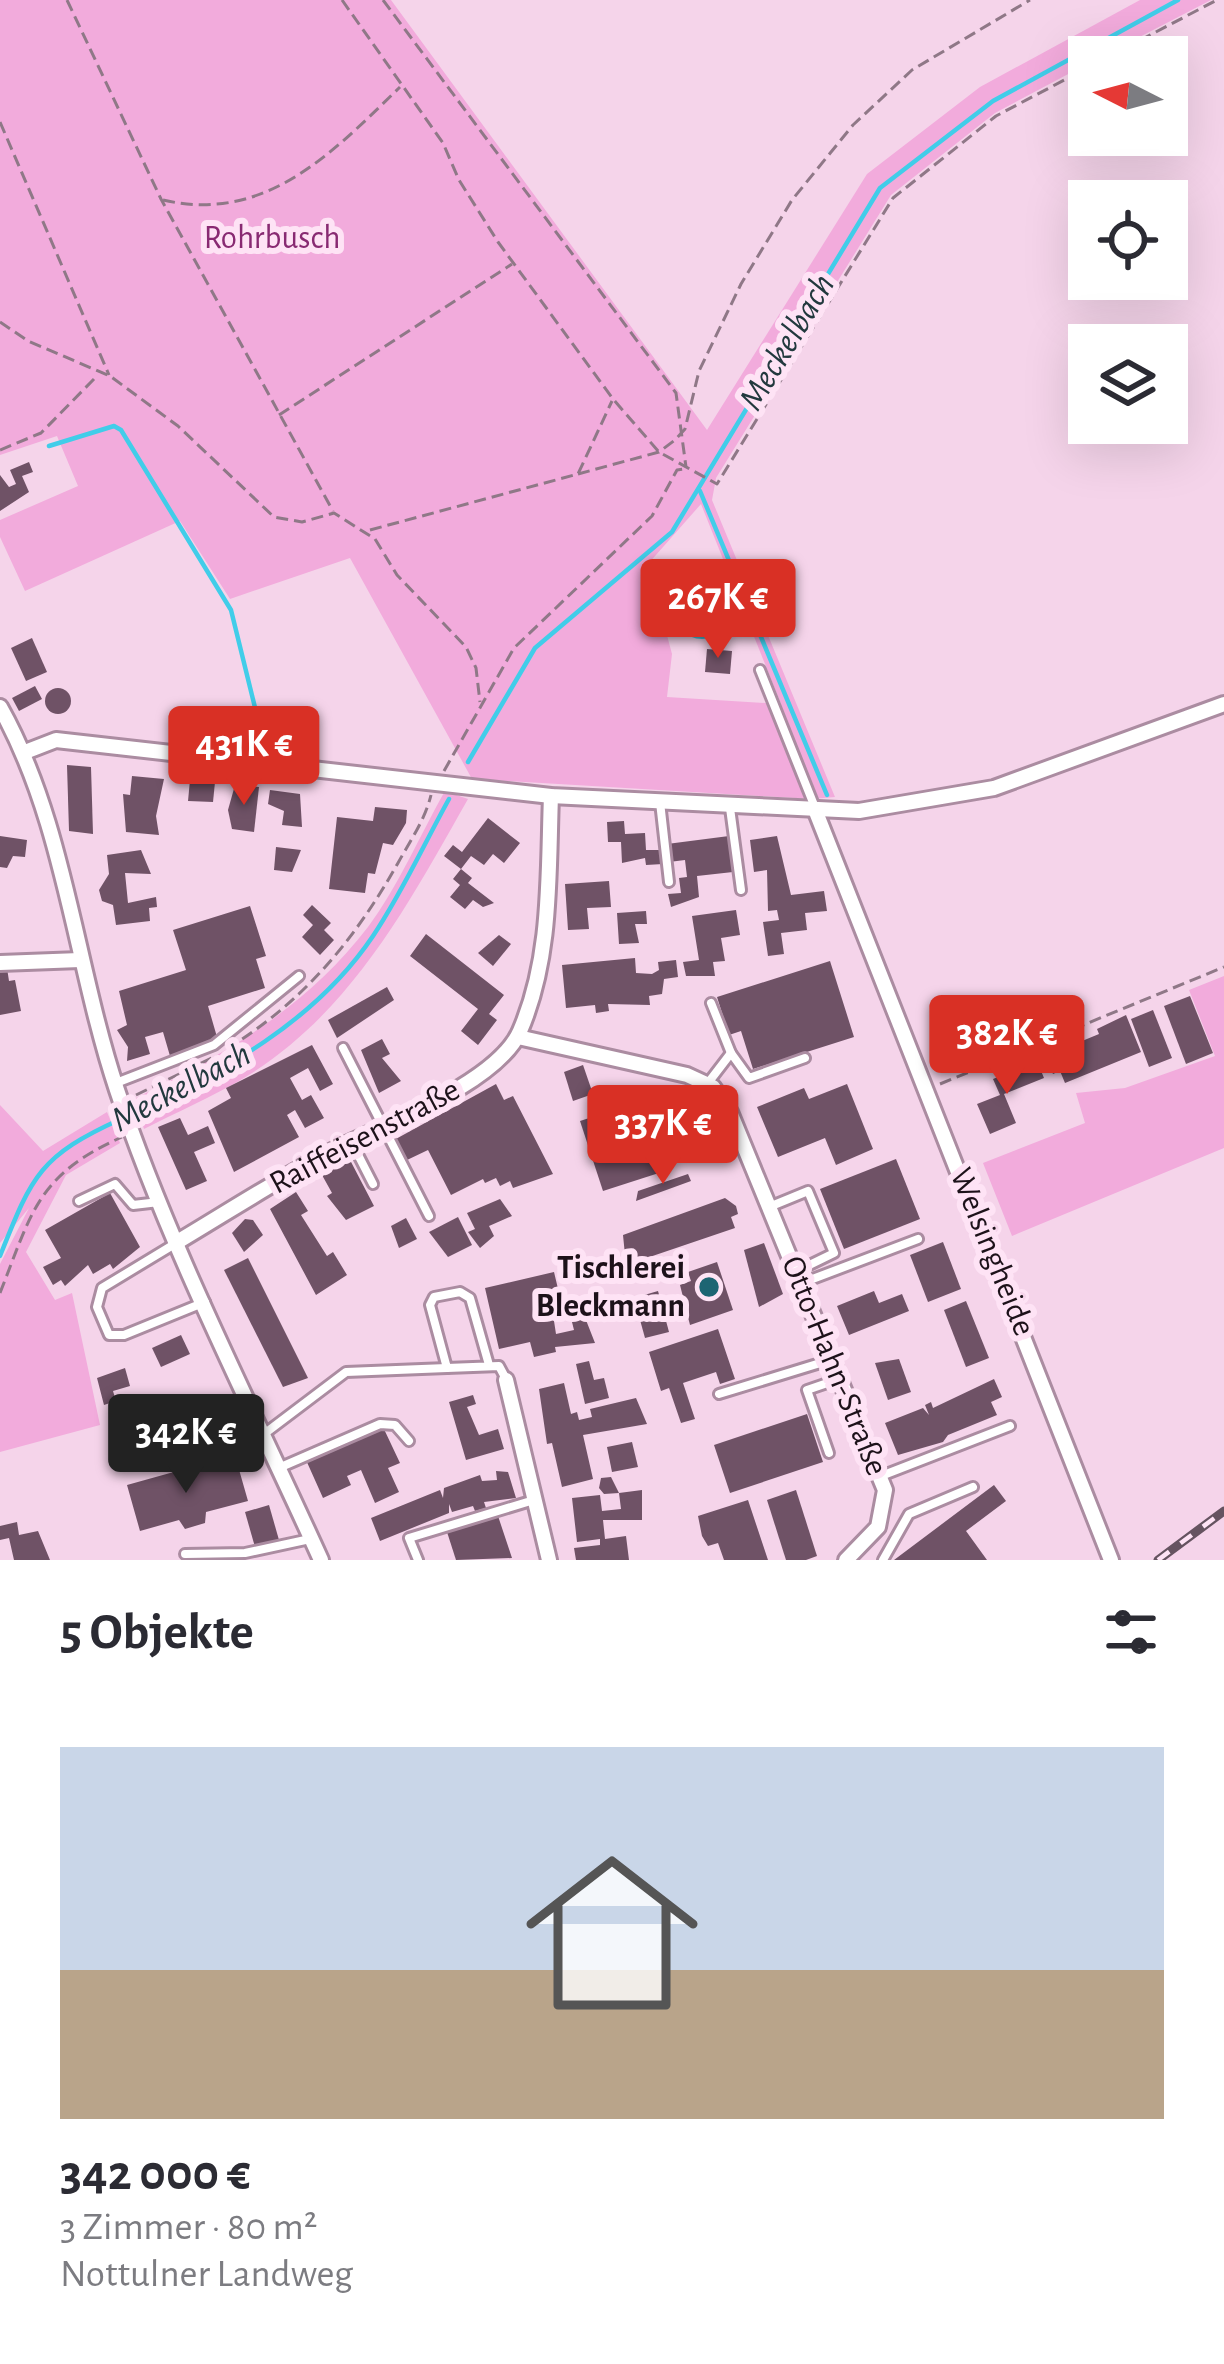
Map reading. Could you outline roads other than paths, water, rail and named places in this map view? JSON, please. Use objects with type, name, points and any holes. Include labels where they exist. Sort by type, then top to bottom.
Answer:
[{"type":"street","points":[[25,752],[56,740],[434,785],[816,812],[901,806],[994,788],[1224,704]]},
{"type":"street","points":[[0,706],[25,752],[131,1130],[321,1560]]},
{"type":"street","name":"Raiffeisenstraße","points":[[179,1241],[351,1142],[463,1088],[518,1037],[538,975],[546,926],[551,796]]},
{"type":"street","name":"Welsingheide","points":[[816,812],[1111,1560]]},
{"type":"street","points":[[0,963],[80,960]]},
{"type":"street","points":[[518,1037],[707,1084]]},
{"type":"street","name":"Otto-Hahn-Straße","points":[[707,1084],[730,1112],[885,1490],[878,1527],[846,1560]]},
{"type":"street","points":[[506,1380],[549,1560]]},
{"type":"lane","name":"Welsingheide","points":[[760,670],[816,812]]},
{"type":"lane","points":[[660,802],[669,882]]},
{"type":"lane","points":[[730,808],[741,890]]},
{"type":"lane","points":[[115,1084],[214,1045],[299,976]]},
{"type":"lane","points":[[711,1003],[731,1053],[749,1078],[805,1058]]},
{"type":"lane","points":[[344,1048],[380,1128],[429,1216]]},
{"type":"lane","points":[[707,1084],[731,1053]]},
{"type":"lane","points":[[351,1142],[373,1184]]},
{"type":"lane","points":[[80,1201],[115,1184],[133,1205],[160,1201]]},
{"type":"lane","points":[[769,1207],[808,1191],[817,1211],[834,1253],[798,1278]]},
{"type":"lane","points":[[798,1278],[918,1239]]},
{"type":"lane","points":[[179,1241],[102,1288],[101,1323],[110,1335],[124,1335],[206,1301]]},
{"type":"lane","points":[[447,1368],[430,1301],[460,1292],[470,1298],[489,1365]]},
{"type":"lane","points":[[719,1394],[832,1360]]},
{"type":"lane","points":[[264,1434],[346,1372],[489,1365],[499,1366],[506,1380]]},
{"type":"lane","points":[[829,1453],[807,1390],[840,1379]]},
{"type":"lane","points":[[279,1468],[380,1424],[395,1425],[410,1441]]},
{"type":"lane","points":[[879,1476],[1010,1426]]},
{"type":"lane","points":[[883,1560],[909,1514],[973,1486]]},
{"type":"lane","points":[[418,1560],[409,1538],[536,1499]]},
{"type":"lane","points":[[185,1554],[244,1553],[312,1539]]},
{"type":"water","points":[[702,581],[722,590],[731,610],[722,630],[702,639],[682,630],[673,610],[682,590]]},
{"type":"waterway","name":"Meckelbach","points":[[468,762],[535,648],[672,532],[880,188],[993,101],[1178,0]]},
{"type":"waterway","points":[[49,446],[114,426],[121,430],[231,610],[263,740]]},
{"type":"waterway","points":[[700,491],[827,795]]},
{"type":"waterway","name":"Meckelbach","points":[[131,1114],[233,1062],[324,994],[384,920],[449,799]]},
{"type":"waterway","name":"Meckelbach","points":[[0,1256],[42,1171],[72,1145],[121,1119]]},
{"type":"railway","points":[[1158,1560],[1224,1511]]},
{"type":"place","name":"Tischlerei Bleckmann","points":[[709,1287]]},
{"type":"park label","name":"Rohrbusch","points":[[272,238]]}]
